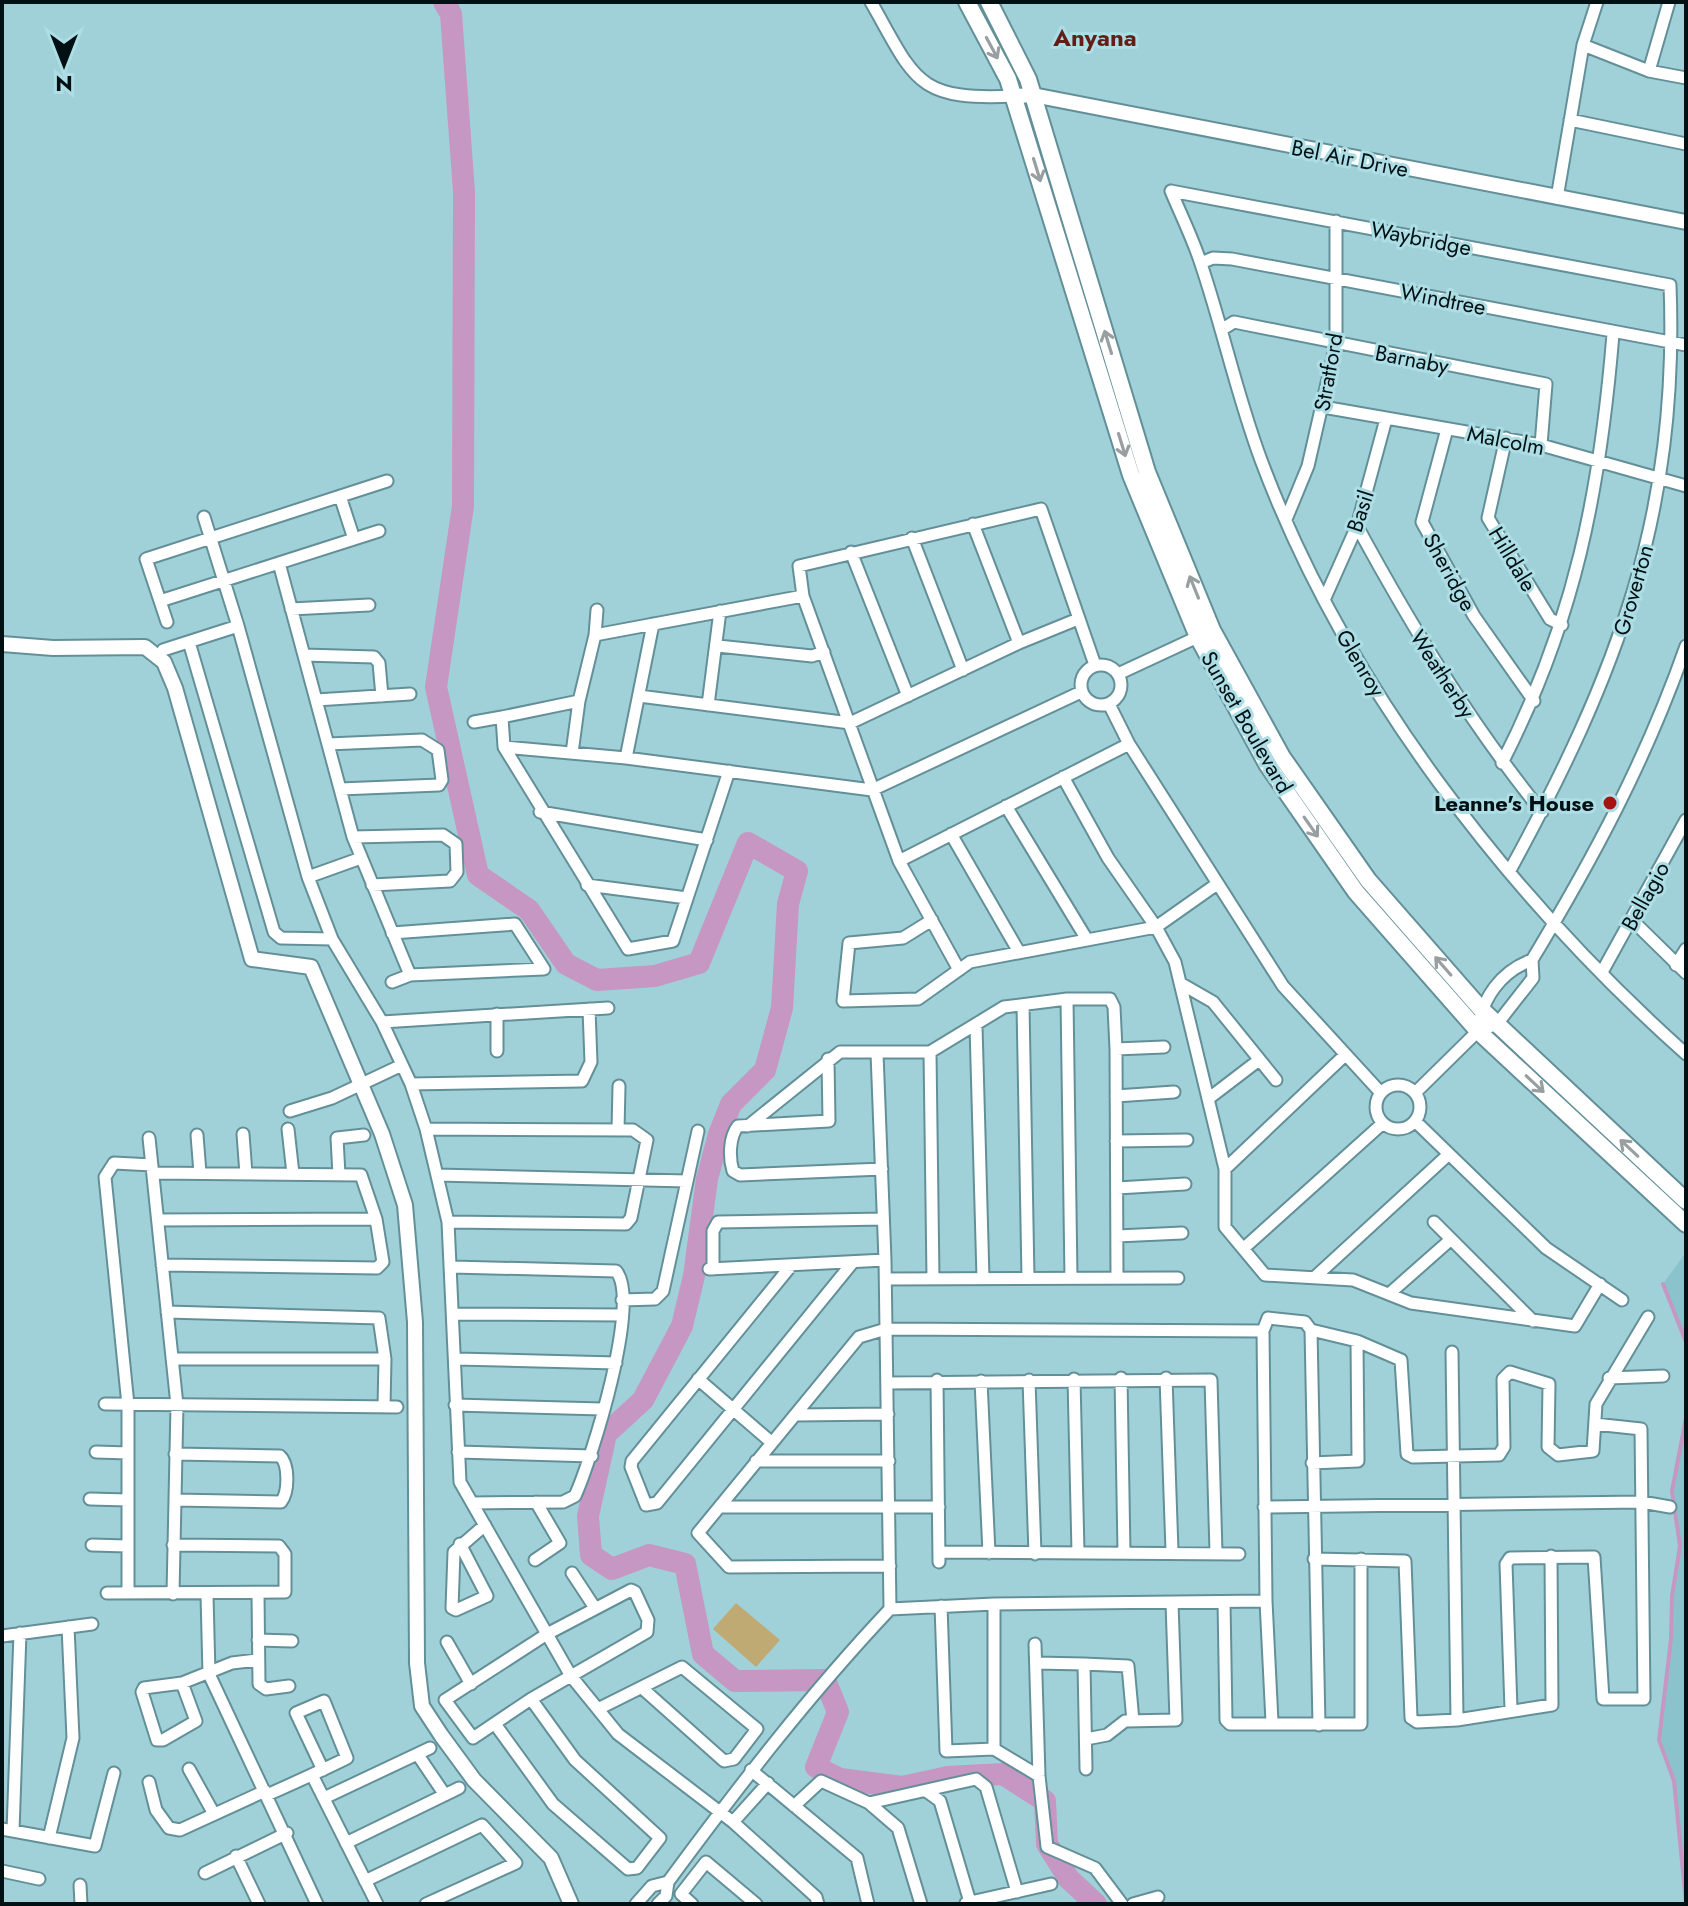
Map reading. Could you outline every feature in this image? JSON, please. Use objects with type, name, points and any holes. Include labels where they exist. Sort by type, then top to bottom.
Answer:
[{"type":"main road","name":"Sunset Boulevard","points":[[967,2],[1014,96],[1131,475],[1267,764],[1356,892],[1478,1031],[1686,1224]]},
{"type":"main road","name":"Sunset Boulevard","points":[[989,2],[1033,95],[1147,472],[1205,634],[1282,757],[1368,880],[1480,1008],[1686,1201]]},
{"type":"street","points":[[871,2],[912,74],[925,85],[982,97],[1014,96]]},
{"type":"street","points":[[1557,198],[1583,45],[1597,2]]},
{"type":"street","points":[[1649,71],[1669,2]]},
{"type":"street","points":[[1583,45],[1649,71],[1686,78]]},
{"type":"street","name":"Bel Air Drive","points":[[1014,96],[1033,95],[1686,222]]},
{"type":"street","points":[[1570,120],[1686,144]]},
{"type":"street","name":"Waybridge","points":[[1171,191],[1670,285]]},
{"type":"street","name":"Glenroy","points":[[1171,191],[1201,263],[1262,462],[1324,600],[1357,661],[1408,737],[1509,872],[1554,924],[1686,1054]]},
{"type":"street","name":"Stratford","points":[[1287,517],[1308,466],[1336,344],[1336,221]]},
{"type":"street","name":"Windtree","points":[[1201,263],[1213,258],[1232,259],[1613,334],[1686,345]]},
{"type":"street","name":"Groverton","points":[[1509,872],[1579,742],[1609,672],[1643,562],[1660,479],[1672,343],[1670,285]]},
{"type":"street","name":"Barnaby","points":[[1221,330],[1234,322],[1546,384],[1541,445]]},
{"type":"street","points":[[1502,763],[1534,701],[1562,625],[1594,499],[1613,334]]},
{"type":"street","name":"Malcolm","points":[[1323,407],[1541,445],[1686,486]]},
{"type":"street","name":"Basil","points":[[1324,600],[1357,526],[1386,419]]},
{"type":"street","name":"Sheridge","points":[[1447,429],[1422,522],[1474,616],[1534,701]]},
{"type":"street","name":"Hilldale","points":[[1506,438],[1488,518],[1550,619],[1562,625]]},
{"type":"street","points":[[167,622],[146,559],[387,481]]},
{"type":"street","points":[[340,496],[354,539]]},
{"type":"street","points":[[959,970],[899,861],[803,596],[799,566],[1041,509],[1095,665]]},
{"type":"street","points":[[204,517],[238,626],[308,877],[332,939],[382,1022],[411,1084],[426,1129],[448,1222],[460,1482],[571,1676],[618,1734],[733,1822],[816,1897],[818,1904]]},
{"type":"street","points":[[973,524],[1019,643]]},
{"type":"street","name":"Weatherby","points":[[1357,526],[1421,644],[1502,763],[1542,812]]},
{"type":"street","points":[[160,601],[379,531]]},
{"type":"street","points":[[912,538],[963,670]]},
{"type":"street","points":[[851,552],[908,696]]},
{"type":"street","points":[[279,563],[353,837],[410,975]]},
{"type":"street","points":[[595,635],[803,596]]},
{"type":"street","points":[[291,609],[369,605]]},
{"type":"street","points":[[572,753],[597,610]]},
{"type":"street","points":[[708,705],[718,646],[720,611]]},
{"type":"street","points":[[639,696],[850,723],[1019,643],[1078,619]]},
{"type":"street","points":[[626,758],[653,624]]},
{"type":"street","points":[[163,650],[238,626]]},
{"type":"street","points":[[1118,674],[1205,634]]},
{"type":"street","points":[[189,642],[274,932],[281,938],[332,939]]},
{"type":"street","points":[[2,644],[53,648],[145,647],[164,662],[175,688],[252,959],[311,967],[382,1134],[405,1205],[415,1322],[417,1663],[422,1706],[474,1780],[551,1858],[571,1904]]},
{"type":"street","points":[[718,646],[812,656],[824,652]]},
{"type":"street","points":[[1415,1093],[1478,1031],[1497,1024],[1533,978],[1532,960],[1620,808],[1660,718],[1686,646]]},
{"type":"street","points":[[304,655],[374,657],[379,663],[382,696]]},
{"type":"street","points":[[1095,665],[1108,666],[1118,674],[1121,688],[1109,704],[1096,705],[1081,692],[1084,673],[1095,665]]},
{"type":"street","points":[[504,747],[626,758],[872,790],[1081,692]]},
{"type":"street","points":[[316,700],[410,694]]},
{"type":"street","points":[[474,722],[579,701]]},
{"type":"street","points":[[1109,704],[1129,744],[1283,986],[1381,1093]]},
{"type":"street","points":[[502,717],[504,747],[540,812],[628,949],[673,941],[729,771]]},
{"type":"street","points":[[328,744],[422,740],[438,750],[442,780],[439,785],[340,789]]},
{"type":"street","points":[[899,861],[1129,744]]},
{"type":"street","points":[[1063,777],[1108,858],[1156,927],[1175,962],[1225,1169],[1225,1227],[1265,1275],[1353,1280],[1411,1303],[1575,1326],[1600,1284]]},
{"type":"street","points":[[1006,806],[1086,938]]},
{"type":"street","points":[[540,812],[707,840]]},
{"type":"street","name":"Bellagio","points":[[1602,972],[1686,820]]},
{"type":"street","points":[[951,834],[1019,952]]},
{"type":"street","points":[[353,837],[443,835],[456,844],[457,872],[450,881],[372,885]]},
{"type":"street","points":[[308,877],[361,858]]},
{"type":"street","points":[[932,920],[903,938],[849,943],[843,1001],[918,999],[970,962],[1156,927],[1217,884]]},
{"type":"street","points":[[587,885],[687,898]]},
{"type":"street","points":[[1632,920],[1681,969]]},
{"type":"street","points":[[392,933],[515,924],[544,969],[410,975],[392,982]]},
{"type":"street","points":[[1681,969],[1686,949]]},
{"type":"street","points":[[1478,1031],[1480,1008],[1513,967],[1532,960]]},
{"type":"street","points":[[1180,983],[1213,1002],[1276,1080]]},
{"type":"street","points":[[1067,999],[1071,1278]]},
{"type":"street","points":[[748,1126],[840,1052],[930,1052],[1004,1007],[1067,999],[1110,999],[1114,1007],[1116,1049],[1117,1278]]},
{"type":"street","points":[[1023,1005],[1028,1278]]},
{"type":"street","points":[[382,1022],[608,1008]]},
{"type":"street","points":[[411,1084],[582,1081],[591,1062],[589,1009]]},
{"type":"street","points":[[497,1014],[497,1051]]},
{"type":"street","points":[[976,1026],[983,1278]]},
{"type":"street","points":[[1116,1049],[1164,1047]]},
{"type":"street","points":[[930,1052],[933,1279]]},
{"type":"street","points":[[877,1053],[886,1279],[890,1609]]},
{"type":"street","points":[[1225,1169],[1345,1055]]},
{"type":"street","points":[[828,1059],[829,1121],[738,1126],[734,1131],[730,1161],[733,1171],[740,1175],[882,1169]]},
{"type":"street","points":[[1208,1099],[1259,1060]]},
{"type":"street","points":[[290,1111],[332,1098],[402,1065]]},
{"type":"street","points":[[1398,1085],[1415,1093],[1420,1110],[1415,1121],[1403,1129],[1383,1123],[1377,1112],[1381,1093],[1398,1085]]},
{"type":"street","points":[[618,1130],[619,1086]]},
{"type":"street","points":[[1116,1096],[1174,1092]]},
{"type":"street","points":[[1415,1121],[1546,1248],[1622,1300]]},
{"type":"street","points":[[1244,1248],[1383,1123]]},
{"type":"street","points":[[288,1129],[293,1174]]},
{"type":"street","points":[[426,1129],[634,1130],[646,1137],[647,1147],[631,1218],[625,1224],[448,1222]]},
{"type":"street","points":[[622,1300],[655,1299],[663,1291],[698,1131]]},
{"type":"street","points":[[243,1134],[246,1174]]},
{"type":"street","points":[[197,1135],[200,1173]]},
{"type":"street","points":[[339,1175],[337,1138],[364,1135]]},
{"type":"street","points":[[149,1138],[177,1405],[173,1594]]},
{"type":"street","points":[[1116,1141],[1187,1140]]},
{"type":"street","points":[[1315,1277],[1449,1154]]},
{"type":"street","points":[[128,1593],[128,1405],[105,1177],[114,1163],[200,1173],[361,1175],[376,1219],[383,1262],[377,1268],[162,1265]]},
{"type":"street","points":[[437,1175],[639,1177],[687,1181]]},
{"type":"street","points":[[1117,1188],[1185,1184]]},
{"type":"street","points":[[158,1220],[376,1219]]},
{"type":"street","points":[[883,1219],[718,1222],[713,1231],[711,1269],[885,1260]]},
{"type":"street","points":[[1434,1222],[1449,1241],[1533,1321]]},
{"type":"street","points":[[1117,1236],[1182,1233]]},
{"type":"street","points":[[1389,1294],[1449,1241]]},
{"type":"street","points":[[790,1267],[632,1461],[631,1467],[646,1505],[657,1503],[853,1262]]},
{"type":"street","points":[[452,1267],[616,1271],[620,1276],[622,1315],[616,1363],[592,1456],[575,1496],[563,1502],[472,1503]]},
{"type":"street","points":[[886,1279],[1178,1278]]},
{"type":"street","points":[[167,1312],[379,1318],[383,1325],[385,1359],[384,1407]]},
{"type":"street","points":[[453,1314],[622,1315]]},
{"type":"street","points":[[1311,1330],[1357,1341],[1401,1360],[1407,1454],[1499,1455],[1502,1451],[1503,1379],[1510,1372],[1549,1384],[1548,1447],[1552,1453],[1593,1451],[1596,1404],[1648,1317]]},
{"type":"street","points":[[1272,1722],[1264,1507],[1263,1331],[1268,1318],[1305,1322],[1311,1330],[1319,1725]]},
{"type":"street","points":[[890,1566],[729,1567],[698,1533],[859,1337],[886,1329],[1263,1331]]},
{"type":"street","points":[[1312,1463],[1358,1461],[1357,1341]]},
{"type":"street","points":[[1452,1352],[1457,1720]]},
{"type":"street","points":[[172,1359],[385,1359]]},
{"type":"street","points":[[456,1359],[616,1363]]},
{"type":"street","points":[[1609,1378],[1663,1376]]},
{"type":"street","points":[[1121,1378],[1124,1552]]},
{"type":"street","points":[[1166,1378],[1172,1551]]},
{"type":"street","points":[[887,1383],[1206,1378],[1214,1385],[1216,1552]]},
{"type":"street","points":[[698,1379],[771,1442]]},
{"type":"street","points":[[1074,1379],[1078,1552]]},
{"type":"street","points":[[937,1380],[939,1557],[989,1553],[1172,1551],[1239,1554]]},
{"type":"street","points":[[1029,1380],[1035,1554]]},
{"type":"street","points":[[981,1381],[989,1553]]},
{"type":"street","points":[[105,1404],[397,1407]]},
{"type":"street","points":[[455,1405],[602,1409]]},
{"type":"street","points":[[796,1415],[888,1414]]},
{"type":"street","points":[[1511,1709],[1506,1561],[1551,1556],[1590,1556],[1597,1561],[1603,1699],[1642,1701],[1641,1429],[1595,1424]]},
{"type":"street","points":[[96,1452],[128,1453]]},
{"type":"street","points":[[458,1452],[592,1456]]},
{"type":"street","points":[[175,1454],[280,1456],[286,1463],[285,1496],[281,1502],[175,1500]]},
{"type":"street","points":[[756,1461],[889,1461]]},
{"type":"street","points":[[90,1499],[128,1500]]},
{"type":"street","points":[[535,1560],[560,1543],[536,1502]]},
{"type":"street","points":[[1264,1507],[1642,1502],[1670,1507]]},
{"type":"street","points":[[720,1507],[939,1507]]},
{"type":"street","points":[[460,1544],[487,1596],[456,1610],[452,1608],[454,1552],[460,1544],[485,1525]]},
{"type":"street","points":[[92,1545],[127,1546]]},
{"type":"street","points":[[107,1593],[207,1595],[285,1592],[285,1554],[279,1546],[173,1545]]},
{"type":"street","points":[[1314,1559],[1405,1561],[1413,1721],[1457,1720],[1511,1709],[1552,1705],[1551,1556]]},
{"type":"street","points":[[1224,1602],[1226,1720],[1230,1724],[1362,1723],[1361,1559]]},
{"type":"street","points":[[572,1573],[595,1608]]},
{"type":"street","points":[[631,1590],[635,1592],[650,1627],[647,1632],[531,1699],[473,1738],[445,1700],[547,1634],[595,1608],[631,1590]]},
{"type":"street","points":[[258,1594],[257,1660],[260,1686],[289,1686]]},
{"type":"street","points":[[207,1595],[209,1674],[287,1833],[317,1904]]},
{"type":"street","points":[[658,1904],[666,1896],[668,1882],[751,1770],[808,1698],[890,1609],[994,1604],[1266,1601]]},
{"type":"street","points":[[1086,1739],[1107,1735],[1120,1722],[1176,1720],[1172,1603]]},
{"type":"street","points":[[994,1604],[994,1749]]},
{"type":"street","points":[[941,1606],[946,1751],[994,1749],[1039,1776]]},
{"type":"street","points":[[2,1636],[92,1624]]},
{"type":"street","points":[[49,1838],[73,1738],[68,1627]]},
{"type":"street","points":[[20,1633],[8,1830],[95,1846],[114,1773]]},
{"type":"street","points":[[258,1640],[292,1641]]},
{"type":"street","points":[[447,1642],[471,1684]]},
{"type":"street","points":[[1035,1644],[1039,1776],[1047,1847],[1095,1868],[1122,1904]]},
{"type":"street","points":[[182,1683],[196,1721],[163,1740],[157,1740],[142,1692],[144,1688],[182,1683],[232,1663],[257,1660]]},
{"type":"street","points":[[1036,1663],[1128,1666],[1133,1721]]},
{"type":"street","points":[[1084,1664],[1086,1769]]},
{"type":"street","points":[[598,1709],[682,1667],[757,1729],[734,1759],[724,1761],[642,1688]]},
{"type":"street","points":[[495,1724],[553,1804],[628,1869],[637,1868],[660,1838],[575,1760],[531,1699]]},
{"type":"street","points":[[149,1782],[156,1810],[169,1828],[180,1830],[318,1772],[347,1758],[324,1701],[296,1713],[318,1772],[324,1798],[377,1904]]},
{"type":"street","points":[[324,1798],[430,1748]]},
{"type":"street","points":[[418,1755],[445,1795]]},
{"type":"street","points":[[189,1769],[214,1814]]},
{"type":"street","points":[[751,1770],[857,1858],[868,1904]]},
{"type":"street","points":[[869,1803],[976,1779],[986,1787],[1017,1892]]},
{"type":"street","points":[[794,1806],[821,1781],[869,1803],[898,1828],[921,1904]]},
{"type":"street","points":[[733,1822],[768,1783]]},
{"type":"street","points":[[346,1843],[459,1788]]},
{"type":"street","points":[[926,1791],[940,1801],[967,1903],[1051,1884]]},
{"type":"street","points":[[365,1881],[482,1825],[516,1863],[426,1904]]},
{"type":"street","points":[[205,1873],[287,1833]]},
{"type":"street","points":[[694,1847],[706,1862],[756,1904]]},
{"type":"street","points":[[236,1856],[259,1904]]},
{"type":"street","points":[[692,1904],[681,1894],[706,1862]]},
{"type":"street","points":[[2,1871],[39,1879]]},
{"type":"street","points":[[636,1904],[652,1886],[668,1882]]},
{"type":"street","points":[[80,1885],[81,1904]]},
{"type":"street","points":[[1133,1904],[1158,1897]]},
{"type":"shaded area","points":[[1686,1252],[1686,1342],[1663,1284]]},
{"type":"shaded area","points":[[1686,1422],[1686,1902],[1674,1781],[1659,1740],[1671,1639],[1672,1596],[1680,1546],[1672,1491]]},
{"type":"shaded area","points":[[736,1603],[780,1640],[756,1667],[713,1629]]},
{"type":"waterway","points":[[444,2],[451,14],[464,192],[463,506],[436,687],[478,875],[529,910],[566,964],[597,980],[655,976],[699,963],[748,843],[797,871],[788,904],[782,1008],[765,1070],[731,1104],[719,1134],[707,1179],[694,1276],[682,1326],[643,1400],[606,1434],[588,1516],[591,1555],[612,1569],[649,1555],[685,1564],[703,1654],[735,1681],[825,1680],[838,1712],[816,1767],[840,1779],[902,1787],[948,1777],[1003,1774],[1045,1801],[1047,1844],[1069,1879],[1096,1904]]},
{"type":"waterway","points":[[1663,1284],[1686,1342]]},
{"type":"waterway","points":[[1686,1418],[1672,1491],[1680,1546],[1672,1596],[1671,1639],[1659,1740],[1674,1781],[1686,1902]]},
{"type":"place","name":"Leanne's House","points":[[1610,803]]},
{"type":"district","name":"Anyana","points":[[1095,38]]}]
